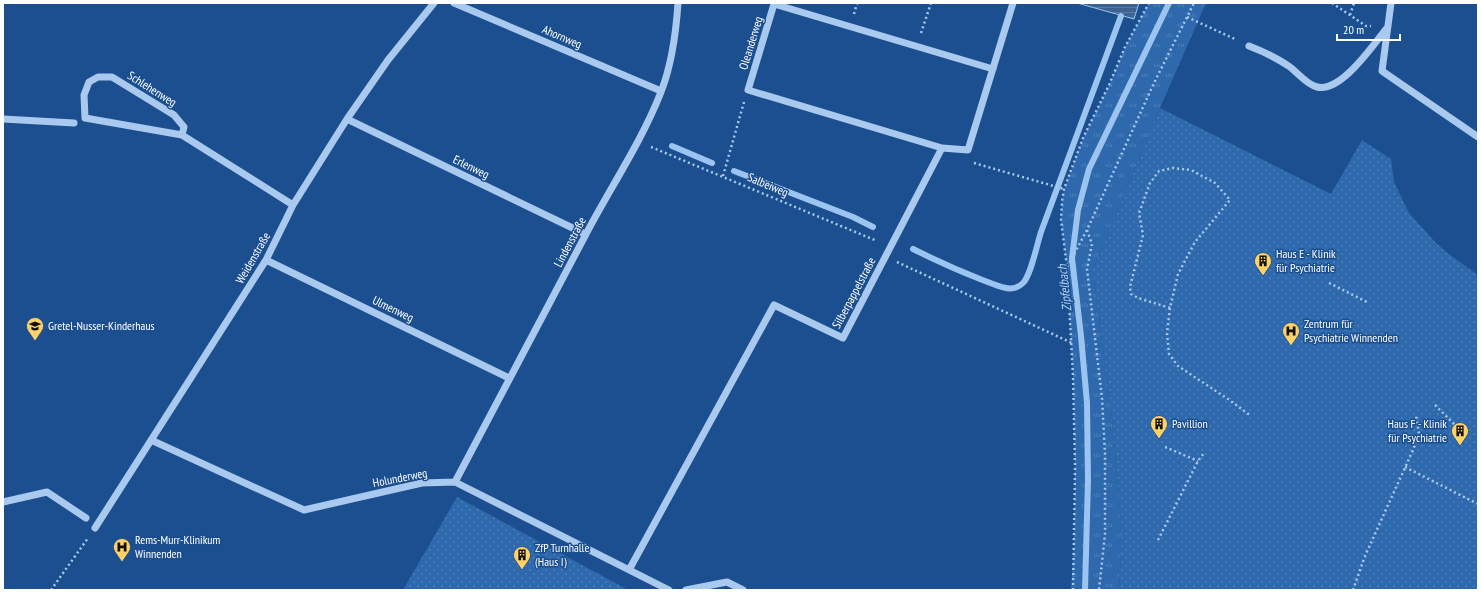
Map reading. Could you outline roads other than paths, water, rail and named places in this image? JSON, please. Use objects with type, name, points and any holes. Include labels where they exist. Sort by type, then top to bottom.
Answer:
[{"type":"street","name":"Weidenstraße","points":[[95,528],[266,260],[293,205],[347,119],[388,60],[434,3]]},
{"type":"street","name":"Ahornweg","points":[[454,3],[661,91]]},
{"type":"street","name":"Lindenstraße","points":[[455,482],[585,234],[638,141],[661,91],[671,57],[677,25],[678,3]]},
{"type":"street","points":[[942,148],[968,150],[1014,3]]},
{"type":"street","points":[[1390,3],[1382,71],[1478,137]]},
{"type":"street","name":"Oleanderweg","points":[[942,148],[748,90],[774,4],[993,69]]},
{"type":"street","points":[[1249,46],[1268,54],[1289,66],[1304,80],[1317,87],[1331,86],[1342,80],[1387,28]]},
{"type":"street","name":"Schlehenweg","points":[[182,135],[184,127],[174,115],[112,77],[98,77],[89,82],[84,95],[85,118],[182,135],[293,205]]},
{"type":"street","points":[[3,119],[74,123]]},
{"type":"street","name":"Erlenweg","points":[[347,119],[585,234]]},
{"type":"street","name":"Silberpappelstraße","points":[[630,570],[774,305],[843,338],[942,148]]},
{"type":"street","name":"Ulmenweg","points":[[266,260],[509,378]]},
{"type":"street","name":"Holunderweg","points":[[151,440],[304,510],[422,483],[455,482],[669,590]]},
{"type":"street","points":[[3,502],[47,492],[86,518]]},
{"type":"street","points":[[686,590],[727,582],[743,590]]},
{"type":"waterway","name":"Zipfelbach","points":[[1085,590],[1088,480],[1087,403],[1072,258],[1078,210],[1089,169],[1169,3]]},
{"type":"waterway","points":[[913,249],[954,268],[999,286],[1012,288],[1023,283],[1029,273],[1041,232],[1121,16]]},
{"type":"waterway","points":[[672,146],[712,163]]},
{"type":"waterway","points":[[734,171],[853,217],[873,227]]},
{"type":"place","name":"Haus E - Klinik für Psychiatrie","points":[[1263,276]]},
{"type":"place","name":"Gretel-Nusser-Kinderhaus","points":[[35,341]]},
{"type":"place","name":"Zentrum für Psychiatrie Winnenden","points":[[1291,346]]},
{"type":"place","name":"Pavillion","points":[[1159,439]]},
{"type":"place","name":"Haus F - Klinik für Psychiatrie","points":[[1460,446]]},
{"type":"place","name":"Rems-Murr-Klinikum Winnenden","points":[[122,562]]},
{"type":"place","name":"ZfP Turnhalle (Haus I)","points":[[522,570]]}]
